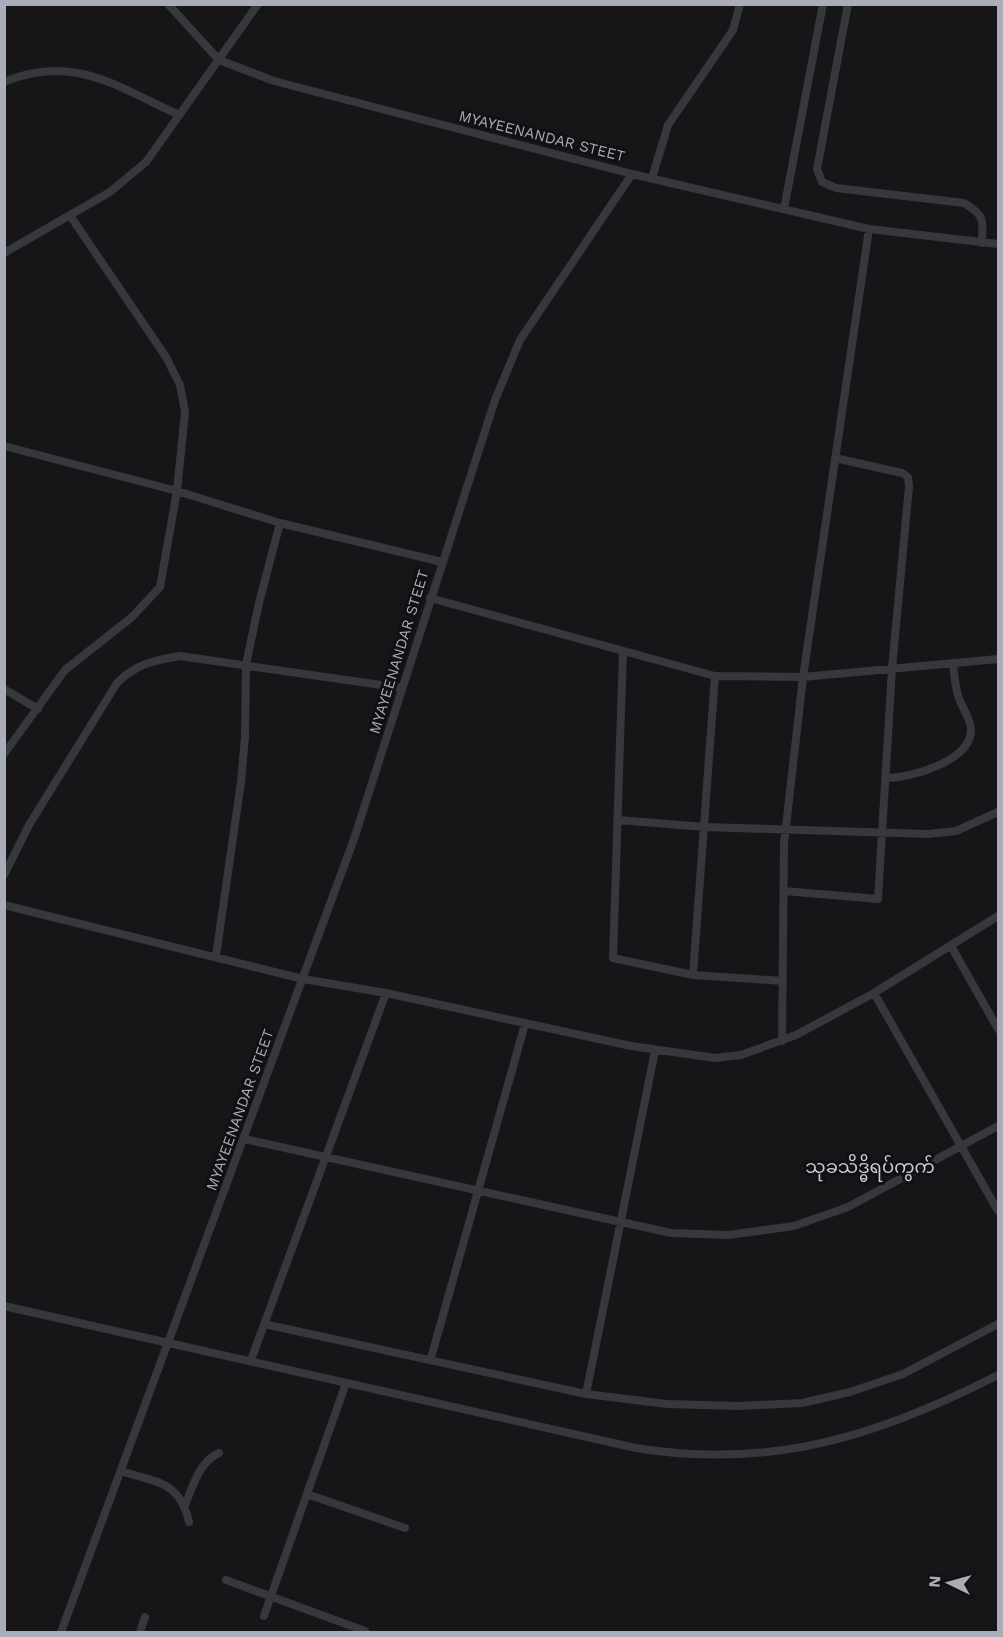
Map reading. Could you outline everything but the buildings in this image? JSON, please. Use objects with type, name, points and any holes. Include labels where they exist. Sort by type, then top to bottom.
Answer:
[{"type":"street","name":"MYAYEENANDAR STEET","points":[[62,1632],[354,838],[495,400],[520,340],[632,174],[274,81],[219,60],[168,4]]},
{"type":"street","points":[[4,253],[71,217],[110,192],[146,162],[258,4]]},
{"type":"street","points":[[652,178],[668,125],[733,30],[740,4]]},
{"type":"street","points":[[784,209],[823,4]]},
{"type":"street","points":[[848,4],[817,169],[822,182],[836,188],[964,203],[978,212],[983,221],[982,243]]},
{"type":"street","points":[[4,81],[28,72],[58,69],[81,72],[179,115]]},
{"type":"street","points":[[632,174],[869,229],[999,244]]},
{"type":"street","points":[[4,754],[65,670],[132,617],[160,587],[177,491],[185,412],[180,385],[166,357],[71,217]]},
{"type":"street","points":[[782,1041],[786,829],[803,676],[869,229]]},
{"type":"street","points":[[4,446],[177,491],[280,523],[442,562]]},
{"type":"street","points":[[784,891],[878,899],[892,669],[909,497],[908,477],[903,473],[835,458]]},
{"type":"street","points":[[216,956],[244,748],[246,664],[258,603],[280,523]]},
{"type":"street","points":[[430,598],[715,676],[803,676],[999,659]]},
{"type":"street","points":[[623,651],[613,958],[693,975],[783,981]]},
{"type":"street","points":[[4,875],[34,816],[117,682],[132,669],[153,661],[180,656],[402,688]]},
{"type":"street","points":[[886,778],[906,778],[934,767],[960,752],[970,740],[972,726],[958,697],[953,663]]},
{"type":"street","points":[[693,975],[715,676]]},
{"type":"street","points":[[4,689],[38,709]]},
{"type":"street","points":[[618,820],[704,828],[882,833],[956,831],[999,812]]},
{"type":"street","points":[[4,905],[303,979],[386,993],[655,1050],[715,1058],[741,1056],[782,1041],[874,993],[999,916]]},
{"type":"street","points":[[951,945],[995,1016],[999,1029]]},
{"type":"street","points":[[251,1360],[386,993]]},
{"type":"street","points":[[874,993],[999,1211]]},
{"type":"street","points":[[431,1358],[525,1024]]},
{"type":"street","points":[[586,1394],[655,1050]]},
{"type":"street","points":[[244,1139],[671,1233],[728,1235],[794,1226],[848,1207],[999,1126]]},
{"type":"street","points":[[4,1306],[636,1448],[684,1456],[744,1455],[859,1435],[918,1414],[999,1375]]},
{"type":"street","points":[[264,1324],[431,1358],[586,1394],[687,1404],[739,1406],[802,1403],[850,1392],[903,1374],[999,1324]]},
{"type":"street","points":[[264,1616],[346,1383]]},
{"type":"street","points":[[185,1505],[203,1465],[210,1457],[219,1453]]},
{"type":"street","points":[[121,1471],[177,1491],[185,1505],[189,1522]]},
{"type":"street","points":[[307,1494],[405,1528]]},
{"type":"street","points":[[226,1580],[365,1631]]},
{"type":"street","points":[[140,1632],[145,1617]]},
{"type":"district","name":"သုခသိဒ္ဓိရပ်ကွက်","points":[[870,1166]]}]
